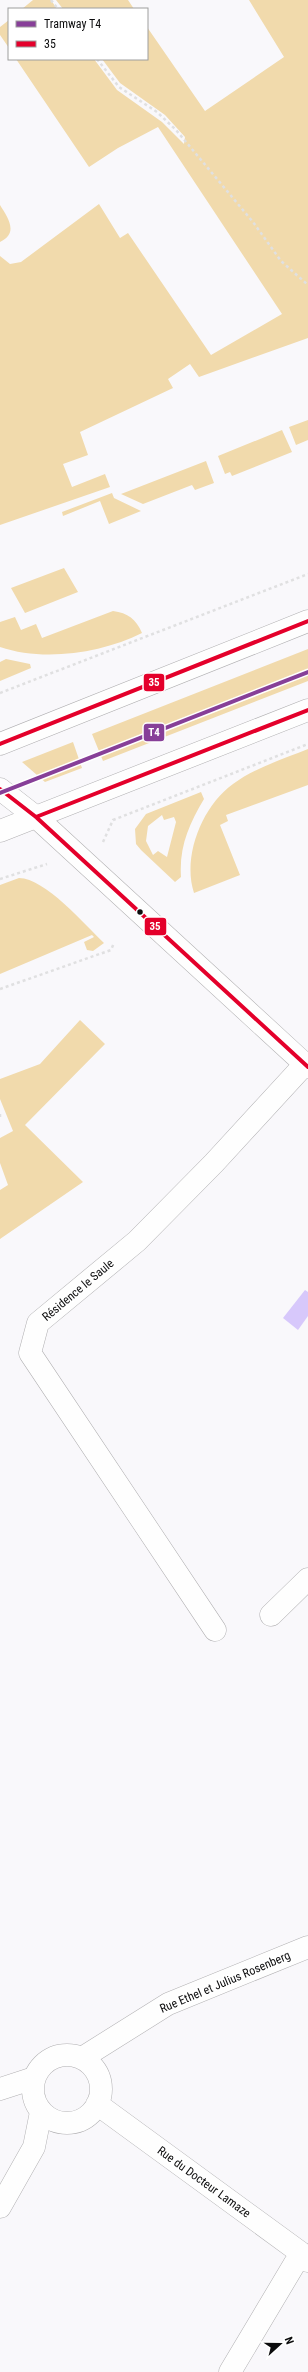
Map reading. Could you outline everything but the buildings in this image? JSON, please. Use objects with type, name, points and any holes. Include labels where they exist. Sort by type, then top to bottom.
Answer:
[{"type":"street","points":[[0,744],[308,621]]},
{"type":"street","points":[[0,831],[308,710]]},
{"type":"street","points":[[0,789],[36,817],[307,1066]]},
{"type":"street","name":"Résidence le Saule","points":[[215,1630],[30,1353],[38,1323],[137,1241],[307,1066]]},
{"type":"street","points":[[272,1615],[308,1579]]},
{"type":"street","name":"Rue Ethel et Julius Rosenberg","points":[[82,2058],[168,2004],[308,1947]]},
{"type":"street","points":[[71,2055],[82,2058],[98,2075],[101,2090],[97,2104],[86,2117],[71,2123],[55,2121],[41,2112],[33,2096],[34,2078],[40,2068],[54,2058],[71,2055]]},
{"type":"street","points":[[0,2089],[34,2078]]},
{"type":"street","name":"Rue du Docteur Lamaze","points":[[97,2104],[304,2257]]},
{"type":"street","points":[[0,2207],[34,2147],[41,2112]]},
{"type":"street","points":[[230,2372],[304,2257]]},
{"type":"path","points":[[51,0],[57,8]]},
{"type":"path","points":[[98,60],[119,87],[156,112],[176,130],[252,222],[281,261],[308,285]]},
{"type":"path","points":[[0,693],[308,574]]},
{"type":"path","points":[[0,878],[76,854],[105,841],[113,820],[308,744]]},
{"type":"path","points":[[0,989],[110,950],[114,943]]},
{"type":"path","points":[[0,1114],[0,1119]]},
{"type":"shaded area","points":[[33,0],[51,0],[56,8],[23,8]]},
{"type":"shaded area","points":[[56,0],[128,0],[133,8],[62,8]]},
{"type":"shaded area","points":[[249,0],[308,0],[308,338],[199,377],[190,364],[168,379],[173,388],[80,432],[88,455],[63,464],[72,487],[105,474],[110,487],[0,525],[0,256],[10,264],[21,262],[99,204],[120,238],[128,233],[211,355],[282,314],[158,127],[118,148],[89,167],[17,60],[95,60],[117,90],[162,122],[184,144],[185,137],[165,115],[120,83],[103,60],[148,60],[148,28],[205,111],[284,57]]},
{"type":"shaded area","points":[[8,21],[8,47],[0,35],[0,27]]},
{"type":"shaded area","points":[[0,205],[9,220],[10,230],[6,238],[0,242]]},
{"type":"shaded area","points":[[308,420],[308,440],[296,445],[289,427]]},
{"type":"shaded area","points":[[282,430],[292,452],[232,476],[230,472],[225,474],[218,456]]},
{"type":"shaded area","points":[[206,461],[214,483],[195,490],[192,485],[143,504],[121,494]]},
{"type":"shaded area","points":[[112,493],[114,498],[141,511],[109,524],[100,501],[63,516],[62,512]]},
{"type":"shaded area","points":[[64,568],[78,592],[25,613],[11,588]]},
{"type":"shaded area","points":[[113,611],[123,613],[134,620],[142,633],[109,646],[72,653],[35,654],[17,652],[0,647],[0,622],[15,617],[21,630],[36,624],[42,638]]},
{"type":"shaded area","points":[[308,649],[308,681],[103,761],[92,734]]},
{"type":"shaded area","points":[[6,659],[30,664],[31,668],[0,681],[0,662]]},
{"type":"shaded area","points":[[73,742],[82,768],[45,782],[22,762]]},
{"type":"shaded area","points":[[308,749],[308,785],[226,815],[228,821],[220,825],[240,875],[194,893],[191,879],[193,848],[197,833],[212,805],[233,784],[250,773]]},
{"type":"shaded area","points":[[201,792],[204,799],[186,836],[183,846],[181,877],[175,882],[136,844],[135,829],[146,814]],"holes":[[[162,815],[164,820],[174,817],[176,822],[167,857],[158,851],[153,855],[146,841],[148,826]]]},
{"type":"shaded area","points":[[19,878],[29,880],[52,894],[104,943],[93,951],[87,950],[84,942],[94,937],[92,935],[0,974],[0,885]]},
{"type":"shaded area","points":[[80,1020],[105,1044],[25,1125],[83,1182],[0,1239],[0,1190],[8,1185],[0,1163],[0,1138],[13,1131],[0,1099],[0,1079],[40,1064]]},
{"type":"shaded area","points":[[305,1290],[308,1292],[308,1316],[298,1330],[283,1318]]},
{"type":"tram line","name":"T4","points":[[0,793],[308,672]]},
{"type":"transit line","name":"35","points":[[0,744],[308,621]]},
{"type":"transit line","name":"35","points":[[36,817],[308,710]]},
{"type":"transit line","name":"35","points":[[0,789],[36,817],[308,1067]]}]
